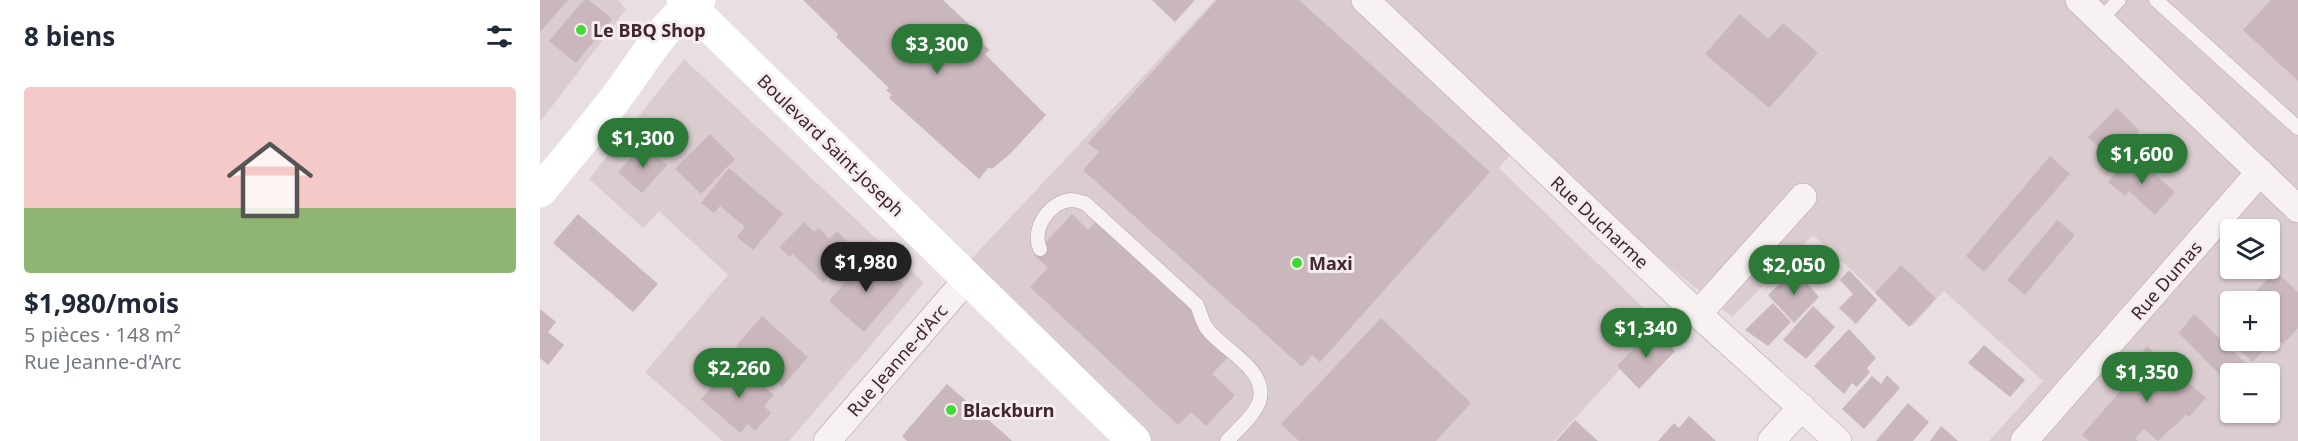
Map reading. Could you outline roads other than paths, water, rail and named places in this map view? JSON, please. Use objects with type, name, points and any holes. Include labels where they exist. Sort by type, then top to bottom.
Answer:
[{"type":"main road","points":[[540,191],[691,2]]},
{"type":"main road","name":"Boulevard Saint-Joseph","points":[[691,2],[1134,441]]},
{"type":"street","name":"Rue Ducharme","points":[[1365,0],[1698,314],[1838,441]]},
{"type":"street","points":[[2079,0],[2298,209]]},
{"type":"street","name":"Rue Dumas","points":[[2024,441],[2260,172]]},
{"type":"street","points":[[1698,314],[1803,196]]},
{"type":"street","name":"Rue Jeanne-d'Arc","points":[[827,441],[968,278]]},
{"type":"street","points":[[1771,441],[1802,407]]},
{"type":"lane","points":[[2100,20],[2119,0]]},
{"type":"lane","points":[[2156,0],[2298,128]]},
{"type":"lane","points":[[1040,249],[1038,233],[1043,219],[1055,206],[1071,200],[1085,203],[1197,305],[1206,327],[1257,378],[1260,390],[1260,400],[1253,413],[1227,441]]},
{"type":"place","name":"Le BBQ Shop","points":[[581,30]]},
{"type":"place","name":"Maxi","points":[[1297,263]]},
{"type":"place","name":"Blackburn","points":[[951,410]]}]
